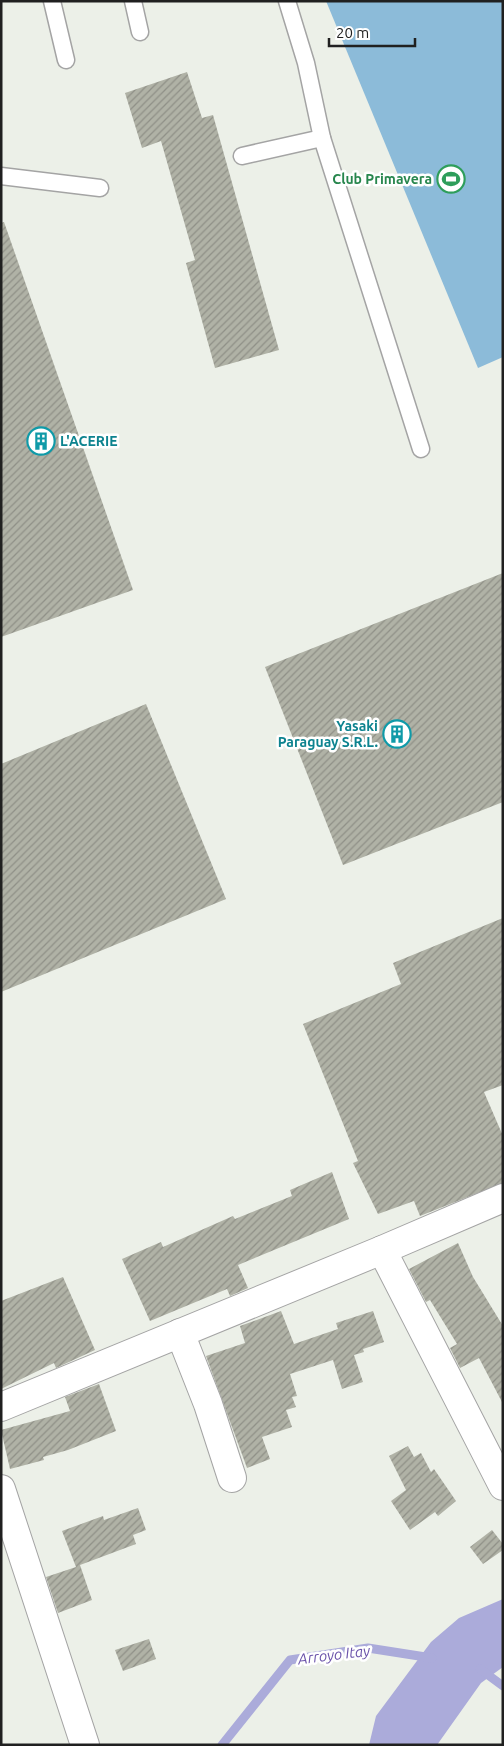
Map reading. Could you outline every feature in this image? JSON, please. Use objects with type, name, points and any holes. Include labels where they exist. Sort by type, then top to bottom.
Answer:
[{"type":"street","points":[[1,1406],[382,1250],[503,1198]]},
{"type":"street","points":[[382,1250],[503,1486]]},
{"type":"street","points":[[180,1333],[208,1404],[232,1478]]},
{"type":"street","points":[[1,1489],[85,1745]]},
{"type":"lane","points":[[52,1],[66,60]]},
{"type":"lane","points":[[133,1],[140,32]]},
{"type":"lane","points":[[287,1],[306,63],[322,138],[421,449]]},
{"type":"lane","points":[[242,156],[322,138]]},
{"type":"lane","points":[[1,176],[100,188]]},
{"type":"shaded area","name":"Club Primavera","points":[[326,1],[503,1],[503,357],[478,368]]},
{"type":"shaded area","points":[[503,1599],[503,1667],[481,1683],[437,1745],[369,1745],[376,1716],[431,1642],[459,1618]]},
{"type":"building","points":[[187,72],[202,118],[213,115],[279,350],[215,368],[186,263],[195,260],[161,141],[142,148],[125,93]]},
{"type":"building","name":"L'ACERIE","points":[[4,222],[133,590],[1,637],[1,223]]},
{"type":"building","name":"Yasaki Paraguay S.R.L.","points":[[503,573],[503,802],[343,865],[265,667]]},
{"type":"building","points":[[146,704],[226,899],[1,992],[1,764]]},
{"type":"building","points":[[503,918],[503,1085],[484,1092],[503,1136],[503,1183],[420,1216],[414,1201],[378,1214],[353,1163],[358,1161],[303,1024],[401,984],[393,963]]},
{"type":"building","points":[[332,1172],[349,1219],[238,1265],[248,1288],[230,1296],[227,1289],[150,1321],[122,1259],[161,1242],[163,1247],[233,1216],[235,1219],[292,1196],[290,1190]]},
{"type":"building","points":[[458,1243],[473,1277],[503,1326],[503,1404],[479,1358],[460,1368],[450,1348],[457,1344],[430,1300],[426,1302],[409,1269]]},
{"type":"building","points":[[63,1277],[95,1350],[56,1368],[54,1363],[1,1389],[1,1301]]},
{"type":"building","points":[[281,1311],[294,1344],[338,1329],[336,1323],[373,1311],[384,1342],[363,1349],[364,1352],[354,1355],[363,1382],[342,1389],[333,1360],[290,1374],[297,1396],[292,1397],[296,1407],[286,1410],[292,1427],[262,1437],[270,1459],[247,1468],[206,1356],[245,1343],[240,1326]]},
{"type":"building","points":[[99,1384],[116,1431],[68,1450],[43,1457],[44,1460],[10,1469],[1,1430],[70,1411],[65,1397]]},
{"type":"building","points":[[408,1446],[414,1457],[421,1453],[431,1472],[434,1469],[456,1501],[438,1516],[435,1512],[410,1530],[391,1501],[406,1490],[389,1456]]},
{"type":"building","points":[[138,1508],[146,1530],[133,1535],[136,1544],[80,1565],[92,1600],[58,1613],[46,1577],[76,1567],[62,1531],[103,1516],[104,1520]]},
{"type":"building","points":[[492,1530],[503,1544],[503,1550],[483,1564],[470,1547]]},
{"type":"building","points":[[149,1639],[156,1659],[123,1671],[115,1650]]},
{"type":"waterway","name":"Arroyo Itay","points":[[222,1745],[290,1660],[368,1648],[432,1658]]},
{"type":"waterway","name":"Arroyo Itay","points":[[480,1669],[503,1686]]},
{"type":"place","name":"Club Primavera","points":[[451,179]]},
{"type":"place","name":"L'ACERIE","points":[[41,441]]},
{"type":"place","name":"Yasaki Paraguay S.R.L.","points":[[397,734]]}]
